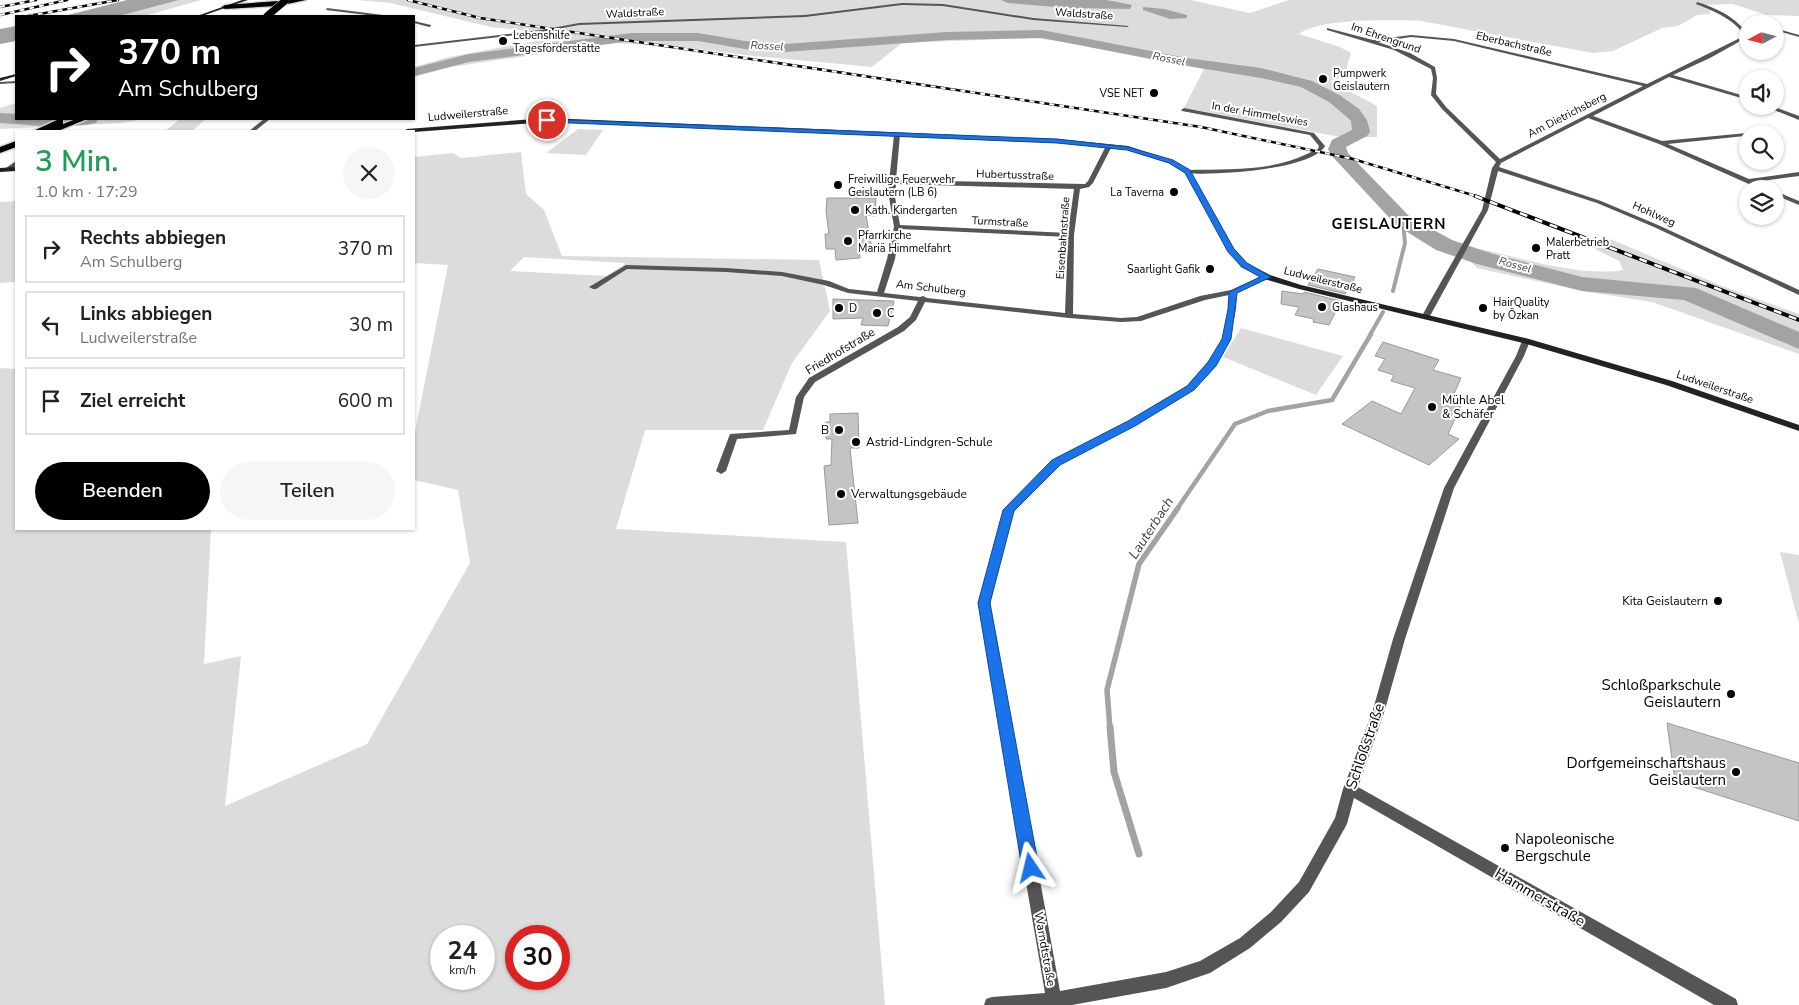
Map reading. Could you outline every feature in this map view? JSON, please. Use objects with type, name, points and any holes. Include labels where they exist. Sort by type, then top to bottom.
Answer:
[{"type":"highway","points":[[239,3],[261,3],[273,0]]},
{"type":"highway","points":[[268,15],[286,0]]},
{"type":"highway","points":[[278,15],[296,0]]},
{"type":"highway","points":[[225,7],[278,4],[303,0]]},
{"type":"highway","points":[[40,130],[65,120]]},
{"type":"highway","points":[[51,130],[80,120]]},
{"type":"highway","points":[[0,145],[15,139]]},
{"type":"highway","points":[[0,150],[15,144]]},
{"type":"main road","points":[[202,15],[246,0]]},
{"type":"main road","points":[[0,81],[15,75]]},
{"type":"main road","name":"Ludweilerstraße","points":[[415,130],[547,120],[1057,141],[1128,148],[1171,162],[1188,172],[1231,250],[1244,265],[1266,277],[1299,287],[1526,341],[1669,383],[1799,428]]},
{"type":"main road","points":[[0,170],[15,169]]},
{"type":"street","points":[[1697,3],[1725,14],[1739,24]]},
{"type":"street","name":"Waldstraße","points":[[415,46],[540,31],[580,24],[805,16],[902,4],[943,5],[1033,19],[1127,26]]},
{"type":"street","points":[[327,9],[375,15]]},
{"type":"street","points":[[415,22],[429,26]]},
{"type":"street","name":"Im Ehrengrund","points":[[1329,30],[1373,41],[1418,58],[1433,68],[1435,78],[1433,94],[1497,166]]},
{"type":"street","points":[[1784,32],[1799,36]]},
{"type":"street","name":"Eberbachstraße","points":[[1373,41],[1411,36],[1454,40],[1649,86]]},
{"type":"street","name":"Am Dietrichsberg","points":[[1497,166],[1587,116],[1739,41]]},
{"type":"street","points":[[1669,75],[1739,96]]},
{"type":"street","points":[[0,81],[15,82]]},
{"type":"street","name":"In der Himmelswies","points":[[1184,110],[1312,134],[1322,146],[1319,150],[1299,159],[1280,164],[1188,172]]},
{"type":"street","points":[[1784,113],[1799,118]]},
{"type":"street","points":[[1587,116],[1661,143],[1746,180]]},
{"type":"street","points":[[253,130],[266,120]]},
{"type":"street","points":[[880,294],[891,259],[897,227],[892,196],[892,182],[897,135]]},
{"type":"street","points":[[1661,143],[1739,135]]},
{"type":"street","name":"Eisenbahnstraße","points":[[1069,316],[1071,235],[1077,187],[1087,186],[1091,182],[1109,146]]},
{"type":"street","points":[[8,169],[15,164]]},
{"type":"street","points":[[1426,316],[1487,207],[1497,166]]},
{"type":"street","name":"Hohlweg","points":[[1497,166],[1599,202],[1656,226],[1799,293]]},
{"type":"street","points":[[1755,180],[1799,174]]},
{"type":"street","name":"Hubertusstraße","points":[[892,182],[1077,187]]},
{"type":"street","points":[[1784,197],[1799,203]]},
{"type":"street","name":"Turmstraße","points":[[897,227],[1071,235]]},
{"type":"street","name":"Am Schulberg","points":[[593,287],[626,267],[726,270],[782,274],[826,282],[848,290],[1103,320],[1138,319],[1203,298],[1233,292],[1266,277]]},
{"type":"street","name":"Warndtstraße","points":[[1055,1003],[984,603],[1009,510],[1056,462],[1131,424],[1190,388],[1212,364],[1226,339],[1232,309],[1233,292]]},
{"type":"street","name":"Friedhofstraße","points":[[721,471],[733,436],[793,432],[800,397],[812,380],[901,329],[913,318],[923,298]]},
{"type":"street","name":"Schloßstraße","points":[[992,1005],[1055,1003],[1166,980],[1204,967],[1245,943],[1304,888],[1342,820],[1350,788],[1378,713],[1399,639],[1449,488],[1520,356],[1526,341]]},
{"type":"street","name":"Hammerstraße","points":[[1350,788],[1730,1005]]},
{"type":"shaded area","points":[[127,0],[179,0],[123,15],[68,15]]},
{"type":"shaded area","points":[[179,0],[201,0],[148,15],[123,15]]},
{"type":"shaded area","points":[[358,0],[1191,0],[1250,13],[1289,0],[1799,0],[1799,16],[1767,15],[1733,4],[1701,5],[1710,11],[1710,14],[1697,15],[1678,26],[1662,28],[1613,51],[1593,53],[1421,21],[1357,21],[1323,25],[1299,34],[1340,47],[1351,53],[1344,77],[1330,81],[1377,106],[1377,137],[1340,137],[1184,108],[1204,69],[1084,44],[1033,38],[902,43],[872,67],[681,47],[615,43],[451,67],[415,77],[415,67],[449,57],[536,41],[557,34],[491,27],[390,3]]},
{"type":"shaded area","points":[[1001,0],[1107,0],[1132,5],[1130,9],[1067,8],[1008,3]]},
{"type":"shaded area","points":[[1143,7],[1164,9],[1187,15],[1187,18],[1170,19],[1143,10]]},
{"type":"shaded area","points":[[15,26],[15,41],[0,44],[0,29]]},
{"type":"shaded area","points":[[15,103],[15,120],[138,120],[121,123],[0,129],[0,108]]},
{"type":"shaded area","points":[[179,120],[205,120],[193,130],[166,130]]},
{"type":"shaded area","points":[[578,129],[603,130],[586,155],[546,153]]},
{"type":"shaded area","points":[[521,152],[526,194],[544,210],[562,256],[819,260],[830,311],[792,363],[763,430],[645,430],[616,529],[846,542],[885,1005],[0,1005],[0,368],[15,369],[15,530],[211,530],[204,664],[241,656],[225,806],[367,744],[470,563],[458,490],[415,480],[415,432],[448,265],[415,263],[415,157],[453,153],[461,158]],"holes":[[[524,257],[625,264],[606,276],[510,271]]]},
{"type":"shaded area","points":[[15,201],[15,282],[0,283],[0,202]]},
{"type":"shaded area","points":[[1610,239],[1727,288],[1799,314],[1799,354],[1652,302],[1582,291],[1477,268],[1470,261],[1479,249],[1569,269],[1587,271],[1623,270],[1619,261],[1595,249]]},
{"type":"shaded area","points":[[1241,328],[1343,356],[1316,395],[1223,357]]},
{"type":"shaded area","points":[[1780,552],[1799,555],[1799,624]]},
{"type":"building","points":[[827,198],[876,198],[875,216],[866,215],[872,249],[859,250],[860,258],[836,260],[835,249],[826,249],[825,234],[829,234],[826,211]]},
{"type":"building","points":[[1318,269],[1355,277],[1345,294],[1308,285]]},
{"type":"building","name":"Glashaus","points":[[1282,291],[1303,294],[1304,292],[1341,301],[1329,325],[1313,322],[1314,319],[1295,315],[1299,307],[1281,304]]},
{"type":"building","points":[[833,299],[894,301],[888,326],[861,325],[863,318],[833,319]]},
{"type":"building","name":"Mühle Abel & Schäfer","points":[[1383,342],[1439,360],[1433,370],[1461,378],[1452,398],[1463,401],[1448,434],[1459,439],[1429,465],[1342,424],[1372,401],[1401,414],[1415,388],[1391,381],[1394,375],[1378,370],[1385,359],[1375,356]]},
{"type":"building","points":[[858,413],[859,448],[850,448],[858,523],[829,525],[824,466],[831,465],[832,439],[826,439],[826,422],[830,422],[830,414]]},
{"type":"building","name":"Dorfgemeinschaftshaus Geislautern","points":[[1667,723],[1799,763],[1799,821],[1675,781]]},
{"type":"waterway","name":"Rossel","points":[[415,72],[469,58],[631,37],[698,37],[745,45],[785,48],[947,36],[1042,34],[1187,62],[1261,73],[1306,84],[1335,99],[1353,113],[1359,120],[1361,132],[1338,144],[1337,149],[1341,156],[1403,221],[1444,245],[1485,259],[1582,284],[1688,293],[1799,341]]},
{"type":"waterway","name":"Rossel","points":[[0,118],[15,119]]},
{"type":"waterway","name":"Rossel","points":[[41,120],[76,120]]},
{"type":"waterway","name":"Lauterbach","points":[[1393,291],[1405,243],[1403,221]]},
{"type":"waterway","name":"Lauterbach","points":[[1370,335],[1383,312]]},
{"type":"waterway","name":"Lauterbach","points":[[1177,509],[1235,424],[1268,411],[1332,400],[1371,334]]},
{"type":"waterway","name":"Lauterbach","points":[[1110,729],[1107,690],[1139,564],[1178,508]]},
{"type":"waterway","name":"Lauterbach","points":[[1110,727],[1114,772],[1139,854]]},
{"type":"railway","points":[[0,7],[36,0]]},
{"type":"railway","points":[[0,15],[67,0]]},
{"type":"railway","points":[[34,15],[118,0]]},
{"type":"railway","points":[[408,0],[480,18],[1201,127],[1353,159],[1479,197]]},
{"type":"railway","points":[[1475,196],[1799,320]]},
{"type":"place","name":"Lebenshilfe Tagesförderstätte","points":[[503,41]]},
{"type":"place","name":"Pumpwerk Geislautern","points":[[1323,79]]},
{"type":"place","name":"VSE NET","points":[[1154,93]]},
{"type":"place","name":"Freiwillige Feuerwehr Geislautern (LB 6)","points":[[838,185]]},
{"type":"place","name":"La Taverna","points":[[1174,192]]},
{"type":"place","name":"Kath. Kindergarten","points":[[855,210]]},
{"type":"place","name":"Pfarrkirche Mariä Himmelfahrt","points":[[848,241]]},
{"type":"place","name":"Malerbetrieb Pratt","points":[[1536,248]]},
{"type":"place","name":"Saarlight Gafik","points":[[1210,269]]},
{"type":"place","name":"Glashaus","points":[[1322,307]]},
{"type":"place","name":"D","points":[[839,308]]},
{"type":"place","name":"HairQuality by Özkan","points":[[1483,308]]},
{"type":"place","name":"C","points":[[877,313]]},
{"type":"place","name":"Mühle Abel & Schäfer","points":[[1432,407]]},
{"type":"place","name":"B","points":[[839,430]]},
{"type":"place","name":"Astrid-Lindgren-Schule","points":[[856,442]]},
{"type":"place","name":"Verwaltungsgebäude","points":[[841,494]]},
{"type":"place","name":"Kita Geislautern","points":[[1718,601]]},
{"type":"place","name":"Schloßparkschule Geislautern","points":[[1731,694]]},
{"type":"place","name":"Dorfgemeinschaftshaus Geislautern","points":[[1736,772]]},
{"type":"place","name":"Napoleonische Bergschule","points":[[1505,848]]},
{"type":"district","name":"GEISLAUTERN","points":[[1389,224]]},
{"type":"route","points":[[547,120],[1057,141],[1128,148],[1171,162],[1188,172],[1231,250],[1244,265],[1266,277],[1233,292],[1232,309],[1226,339],[1212,364],[1190,388],[1131,424],[1056,462],[1009,510],[984,603],[1031,868]]}]
